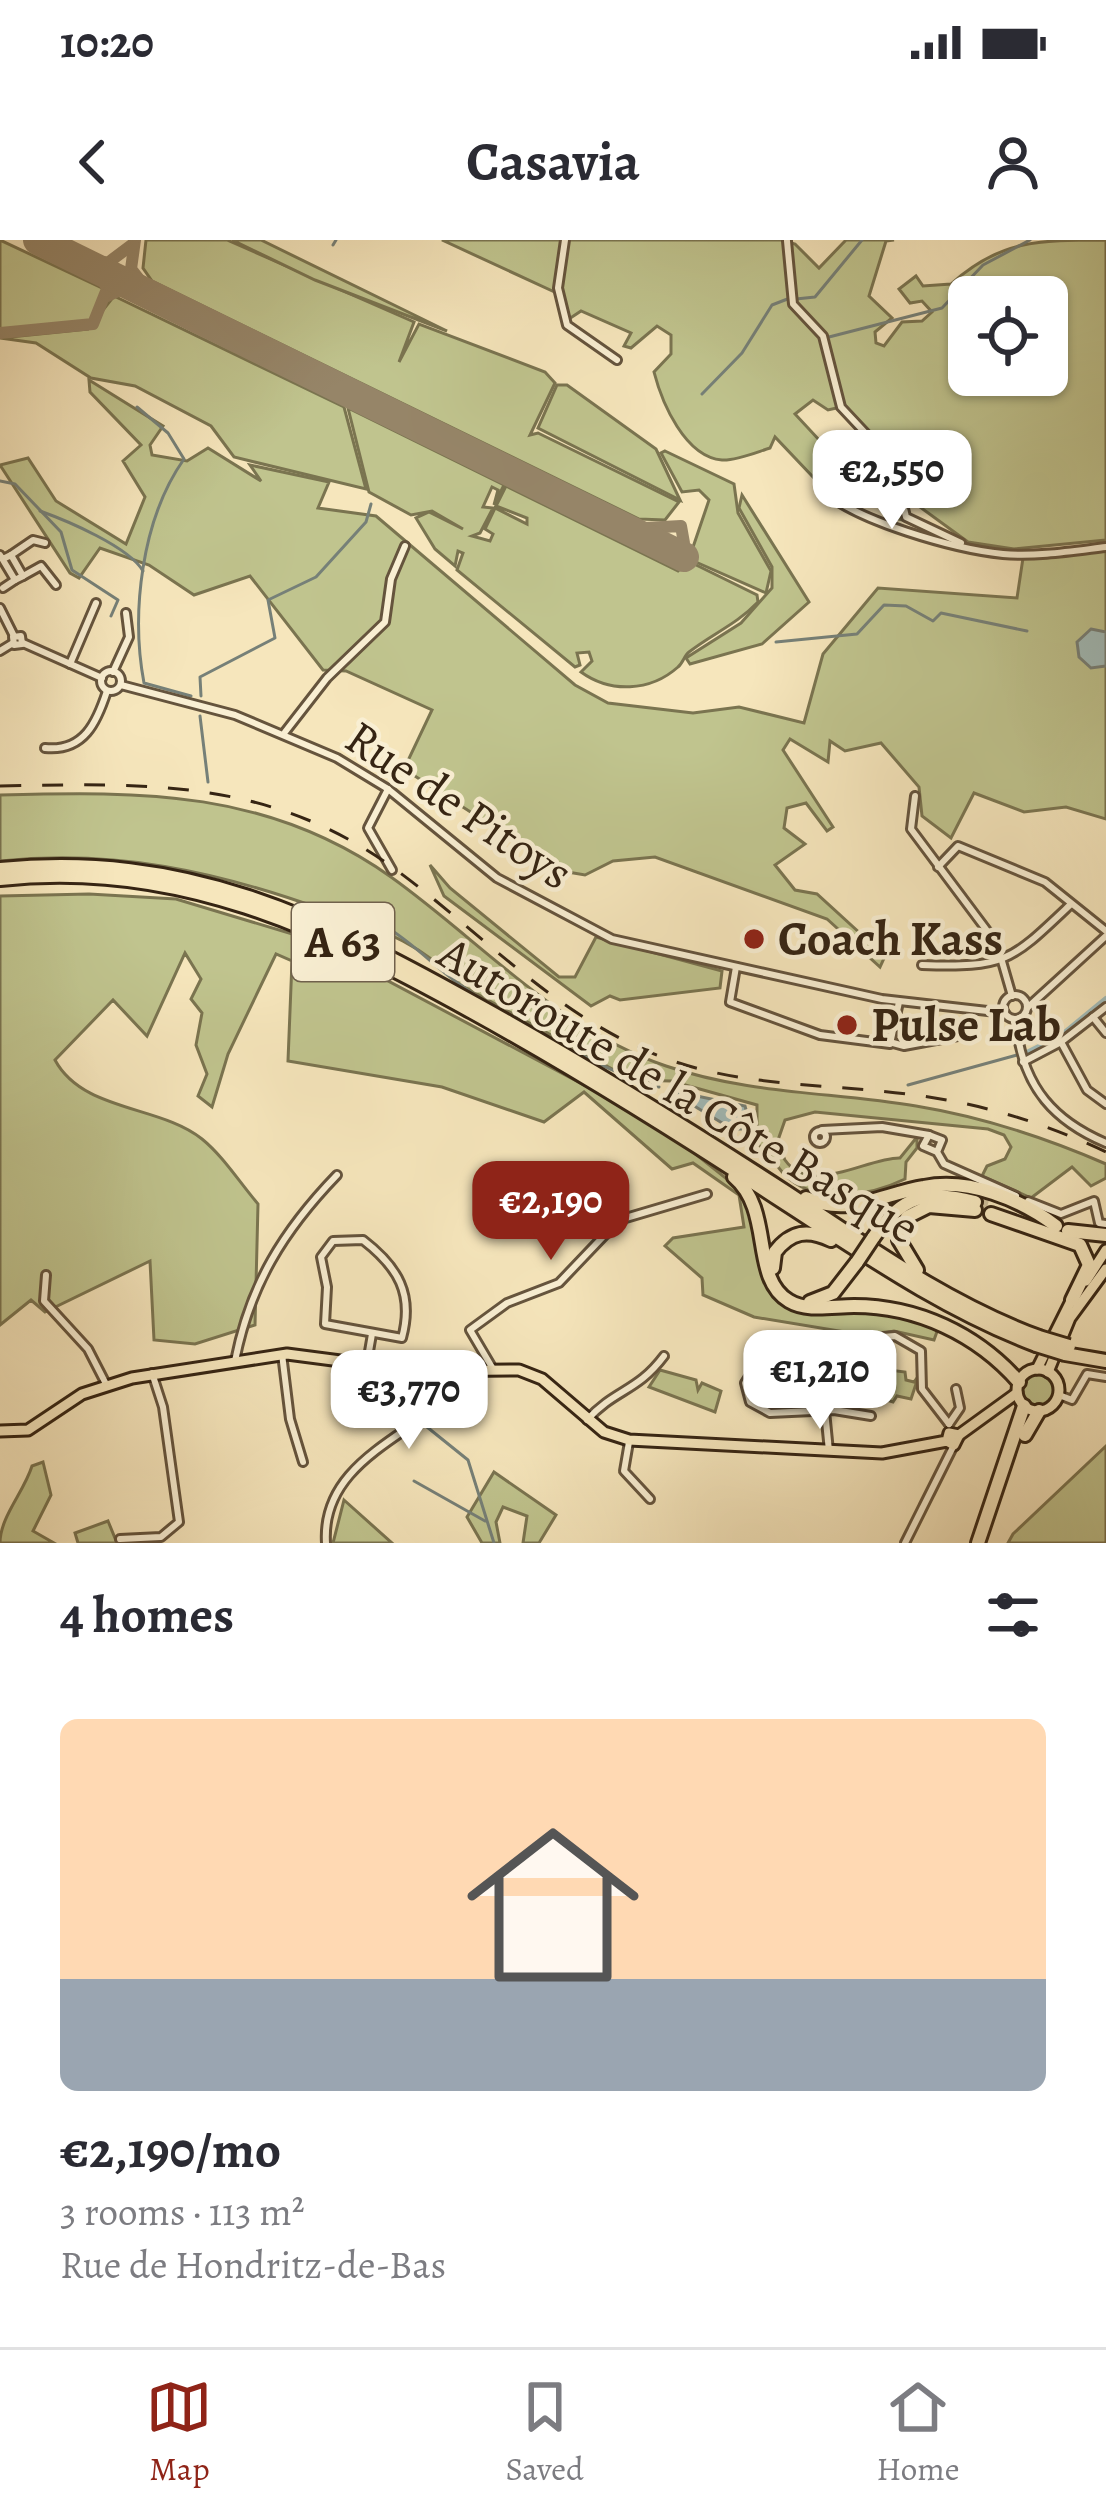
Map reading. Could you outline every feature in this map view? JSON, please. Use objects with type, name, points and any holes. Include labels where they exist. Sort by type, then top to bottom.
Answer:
[{"type":"highway","name":"Autoroute de la Côte Basque","points":[[0,869],[74,866],[154,872],[277,903],[374,947],[552,1046],[961,1304],[1037,1341]]},
{"type":"highway","name":"Autoroute de la Côte Basque","points":[[0,879],[72,875],[151,881],[274,912],[372,956],[548,1053],[692,1143],[863,1260],[957,1311],[1037,1341],[1106,1358]]},
{"type":"highway","points":[[692,1143],[750,1194],[760,1218],[771,1282],[786,1300],[808,1307],[878,1306],[919,1314],[955,1331],[1019,1397],[981,1543]]},
{"type":"highway","points":[[756,1173],[820,1204],[841,1207],[922,1187],[960,1185],[1007,1199],[1080,1245],[1088,1258],[1087,1272],[1072,1300]]},
{"type":"highway","points":[[863,1260],[822,1235],[796,1234],[775,1252],[775,1281],[794,1300],[820,1300],[833,1293],[863,1260],[894,1209],[915,1196],[944,1195],[976,1206],[921,1208],[907,1217],[899,1240],[910,1265],[961,1304]]},
{"type":"highway","points":[[992,1210],[1105,1239]]},
{"type":"highway","points":[[981,1543],[1023,1437],[1039,1411]]},
{"type":"main road","points":[[1043,1371],[1072,1300],[1105,1239]]},
{"type":"main road","points":[[0,1431],[40,1424],[66,1404],[152,1373],[282,1354],[536,1376],[604,1432],[629,1440],[882,1453],[951,1436],[1019,1397],[1043,1371],[1070,1318],[1106,1269]]},
{"type":"main road","points":[[1019,1397],[1039,1411],[1052,1406],[1059,1395],[1043,1371]]},
{"type":"street","points":[[565,240],[558,288],[567,325],[616,360]]},
{"type":"street","points":[[788,240],[793,304],[826,341],[841,407],[870,438],[914,462],[903,504],[906,517],[961,543]]},
{"type":"street","points":[[820,488],[869,517],[1003,554],[1106,548]]},
{"type":"street","points":[[19,578],[4,556],[33,540],[45,543]]},
{"type":"street","points":[[285,733],[327,678],[385,622],[391,579],[405,546]]},
{"type":"street","points":[[3,588],[41,566],[56,585]]},
{"type":"street","points":[[70,664],[96,603]]},
{"type":"street","points":[[0,608],[13,639]]},
{"type":"street","points":[[102,678],[113,672],[129,637],[126,613]]},
{"type":"street","points":[[0,651],[21,636],[23,643],[102,678],[107,691],[90,733],[74,745],[45,748]]},
{"type":"street","points":[[107,691],[121,685],[113,672]]},
{"type":"street","name":"Rue de Pitoys","points":[[121,685],[285,733],[388,789],[497,878],[586,928],[623,942],[898,1002],[974,1006]]},
{"type":"street","points":[[388,789],[368,828],[392,870]]},
{"type":"street","points":[[915,796],[911,829],[1003,958],[1012,998],[1008,1016],[1017,1031],[1023,1062],[1048,1106],[1068,1126],[1106,1143]]},
{"type":"street","points":[[938,867],[958,846],[1034,877],[1106,933],[1027,1008],[1017,1031]]},
{"type":"street","points":[[922,964],[984,967],[1018,954],[1071,904]]},
{"type":"street","points":[[736,968],[728,994],[735,1005],[820,1035],[904,1046],[963,1035]]},
{"type":"street","points":[[974,1006],[1050,987]]},
{"type":"street","points":[[1012,998],[1027,1008]]},
{"type":"street","points":[[893,1042],[898,1002]]},
{"type":"street","points":[[974,1006],[1022,1018]]},
{"type":"street","points":[[1023,1062],[1061,1042],[1106,1007]]},
{"type":"street","points":[[1094,1018],[1106,1033]]},
{"type":"street","points":[[1061,1042],[1088,1090],[1106,1104]]},
{"type":"street","points":[[822,1130],[882,1127],[942,1140],[937,1152],[944,1164],[1050,1213],[1070,1212],[1094,1201],[1105,1239]]},
{"type":"street","points":[[235,1360],[256,1282],[290,1227],[337,1175]]},
{"type":"street","points":[[493,1369],[470,1330],[476,1325],[506,1303],[559,1283],[620,1220],[707,1194]]},
{"type":"street","points":[[333,1241],[366,1242],[402,1282],[409,1300],[402,1338],[372,1334],[325,1324],[327,1287],[321,1257],[333,1241]]},
{"type":"street","points":[[46,1275],[44,1301],[88,1349],[106,1386]]},
{"type":"street","points":[[367,1364],[372,1334]]},
{"type":"street","points":[[884,1337],[921,1351],[922,1389],[951,1436]]},
{"type":"street","points":[[282,1354],[290,1419],[303,1462]]},
{"type":"street","points":[[587,1420],[606,1400],[647,1380],[664,1356]]},
{"type":"street","points":[[826,1359],[766,1358],[749,1370],[745,1383],[750,1402],[765,1412],[871,1416]]},
{"type":"street","points":[[326,1543],[328,1510],[370,1450],[404,1432],[468,1370]]},
{"type":"street","points":[[120,1539],[161,1537],[179,1522],[163,1407],[152,1373]]},
{"type":"street","points":[[1059,1395],[1072,1400],[1087,1374],[1106,1377]]},
{"type":"street","points":[[905,1543],[951,1436],[960,1408],[956,1389]]},
{"type":"street","points":[[825,1411],[829,1451]]},
{"type":"street","points":[[629,1440],[624,1471],[650,1499]]},
{"type":"green space","points":[[0,240],[104,289],[93,320],[79,326],[0,331]]},
{"type":"green space","points":[[146,240],[227,240],[414,322],[399,362],[419,324],[545,372],[555,383],[530,435],[538,433],[679,502],[665,520],[639,519],[152,281],[143,268]]},
{"type":"green space","points":[[232,240],[261,240],[447,331],[315,280]]},
{"type":"green space","points":[[442,240],[781,240],[795,244],[819,268],[846,240],[894,240],[886,241],[869,296],[892,318],[875,332],[876,343],[884,346],[902,322],[922,321],[932,312],[922,301],[910,303],[899,289],[916,276],[923,286],[948,284],[948,396],[1068,396],[1068,276],[961,276],[986,259],[1021,246],[1106,240],[1106,540],[1014,549],[968,542],[909,499],[919,472],[915,458],[926,455],[881,442],[841,407],[828,410],[813,400],[795,414],[834,456],[814,478],[775,437],[770,448],[746,456],[709,457],[686,439],[658,385],[654,372],[671,354],[671,335],[657,326],[631,348],[624,346],[631,333],[581,311],[569,319],[561,295]]},
{"type":"green space","points":[[114,296],[344,407],[366,489],[234,457],[211,426],[135,386],[91,378],[36,343],[0,338],[88,329]]},
{"type":"green space","points":[[89,380],[163,426],[150,445],[152,455],[187,461],[208,448],[261,481],[250,465],[329,482],[318,508],[376,516],[575,685],[608,703],[693,713],[739,707],[804,723],[823,654],[878,588],[1017,598],[1023,558],[1106,549],[1106,819],[1066,807],[1024,812],[974,793],[951,838],[922,816],[919,787],[881,743],[845,751],[830,741],[828,762],[790,739],[783,750],[833,827],[827,831],[806,803],[787,808],[784,828],[805,844],[775,865],[795,890],[817,894],[885,956],[880,967],[827,919],[655,857],[613,861],[585,875],[562,871],[404,769],[432,710],[346,671],[323,670],[250,576],[194,595],[149,565],[100,548],[79,578],[70,573],[0,465],[28,458],[56,501],[126,544],[145,497],[123,461],[141,445],[90,392]]},
{"type":"green space","points":[[557,385],[567,385],[656,449],[680,500],[538,428]]},
{"type":"green space","points":[[348,408],[504,485],[494,505],[498,490],[492,487],[483,507],[493,508],[480,533],[472,536],[490,541],[493,534],[485,529],[495,508],[527,524],[527,518],[496,506],[506,486],[678,571],[688,561],[757,595],[758,602],[655,681],[630,687],[592,679],[581,672],[592,661],[589,652],[577,653],[580,665],[575,667],[457,570],[463,553],[458,551],[455,566],[435,549],[416,518],[429,512],[463,529],[432,511],[411,515],[369,492]]},
{"type":"green space","points":[[661,453],[734,484],[738,513],[771,571],[766,593],[689,559],[709,500],[699,490],[682,492]]},
{"type":"green space","points":[[897,457],[913,466],[902,520],[891,517],[900,492],[886,486]]},
{"type":"green space","points":[[742,495],[809,602],[762,644],[690,664],[686,658],[741,623],[772,588],[772,567],[739,508]]},
{"type":"green space","points":[[0,795],[154,796],[251,812],[298,827],[345,848],[391,877],[555,1007],[627,1050],[728,1082],[916,1106],[989,1122],[1106,1164],[1106,1178],[1091,1186],[1072,1167],[1031,1198],[982,1176],[987,1166],[1005,1159],[1011,1147],[1004,1135],[988,1129],[815,1112],[785,1120],[777,1143],[785,1160],[809,1175],[840,1173],[900,1158],[917,1137],[917,1148],[906,1162],[905,1179],[891,1185],[843,1195],[810,1190],[783,1173],[757,1144],[757,1105],[671,1081],[632,1080],[459,984],[429,957],[380,930],[244,884],[165,866],[84,858],[0,861]]},
{"type":"green space","points":[[430,865],[450,888],[559,977],[575,977],[596,937],[722,971],[720,988],[620,1000],[610,996],[591,1006],[444,896]]},
{"type":"green space","points":[[0,896],[176,899],[309,939],[599,1093],[683,1144],[747,1195],[759,1263],[770,1291],[791,1307],[893,1315],[939,1326],[934,1340],[894,1331],[867,1336],[866,1367],[905,1372],[906,1380],[914,1382],[919,1375],[911,1399],[897,1396],[893,1402],[854,1390],[863,1335],[754,1317],[703,1295],[702,1278],[665,1246],[673,1238],[744,1227],[739,1195],[693,1163],[672,1169],[584,1092],[544,1122],[442,1087],[288,1061],[292,961],[276,954],[228,1054],[212,1107],[198,1096],[207,1074],[196,1045],[202,1013],[191,999],[201,979],[185,953],[147,1036],[113,1000],[55,1060],[84,1090],[185,1128],[202,1139],[258,1204],[255,1325],[195,1344],[154,1340],[150,1261],[45,1312],[31,1300],[0,1325]]},
{"type":"green space","points":[[660,1370],[696,1380],[698,1390],[702,1383],[721,1391],[715,1412],[649,1387]]},
{"type":"green space","points":[[1038,1373],[1051,1378],[1056,1391],[1051,1404],[1038,1409],[1025,1404],[1020,1391],[1025,1378]]},
{"type":"green space","points":[[1106,1446],[1106,1543],[1008,1543],[1013,1534]]},
{"type":"green space","points":[[43,1462],[51,1495],[33,1531],[54,1543],[0,1543],[32,1466]]},
{"type":"green space","points":[[494,1472],[556,1515],[539,1543],[523,1543],[527,1516],[503,1507],[496,1522],[500,1543],[482,1543],[467,1517]]},
{"type":"green space","points":[[344,1500],[392,1543],[333,1543]]},
{"type":"green space","points":[[108,1521],[117,1543],[78,1543],[75,1533]]},
{"type":"water","points":[[1091,629],[1106,632],[1106,666],[1091,668],[1079,657],[1077,642]]},
{"type":"water","points":[[668,1090],[745,1106],[749,1120],[742,1129],[732,1129]]},
{"type":"waterway","points":[[333,245],[336,240]]},
{"type":"waterway","points":[[796,299],[815,297],[862,240]]},
{"type":"waterway","points":[[829,337],[942,308],[983,265],[1030,240]]},
{"type":"waterway","points":[[702,394],[742,353],[772,305],[790,298]]},
{"type":"waterway","points":[[137,407],[168,433],[184,459],[158,510],[143,568],[139,627],[144,683],[191,696]]},
{"type":"waterway","points":[[0,481],[15,484],[61,532],[72,570],[118,600],[111,616]]},
{"type":"waterway","points":[[201,696],[200,677],[275,638],[268,600],[316,577],[366,522],[371,504]]},
{"type":"waterway","points":[[40,511],[112,544],[143,571]]},
{"type":"waterway","points":[[776,642],[857,634],[884,605],[906,606],[933,621],[941,613],[1027,631]]},
{"type":"waterway","points":[[200,716],[208,782]]},
{"type":"waterway","points":[[385,926],[501,1011],[586,1057],[659,1087]]},
{"type":"waterway","points":[[1027,1053],[1061,1036],[1106,999]]},
{"type":"waterway","points":[[908,1085],[1017,1055]]},
{"type":"waterway","points":[[427,1427],[468,1460],[494,1543]]},
{"type":"waterway","points":[[414,1481],[485,1521]]},
{"type":"taxiway","points":[[135,240],[131,269],[152,296]]},
{"type":"taxiway","points":[[88,263],[109,262],[133,244]]},
{"type":"taxiway","points":[[0,333],[93,324],[107,289],[100,272],[86,263]]},
{"type":"taxiway","points":[[107,296],[124,288],[145,293]]},
{"type":"taxiway","points":[[627,529],[681,526],[684,543],[676,553],[662,556],[647,539]]},
{"type":"runway","points":[[38,240],[684,557]]},
{"type":"tunnel","points":[[976,1202],[993,1207]]},
{"type":"railway","points":[[0,786],[158,787],[256,803],[304,818],[352,841],[399,872],[562,1003],[634,1045],[731,1076],[958,1102],[1058,1131],[1106,1152]]},
{"type":"place","name":"Coach Kass","points":[[754,939]]},
{"type":"place","name":"Pulse Lab","points":[[847,1025]]}]
